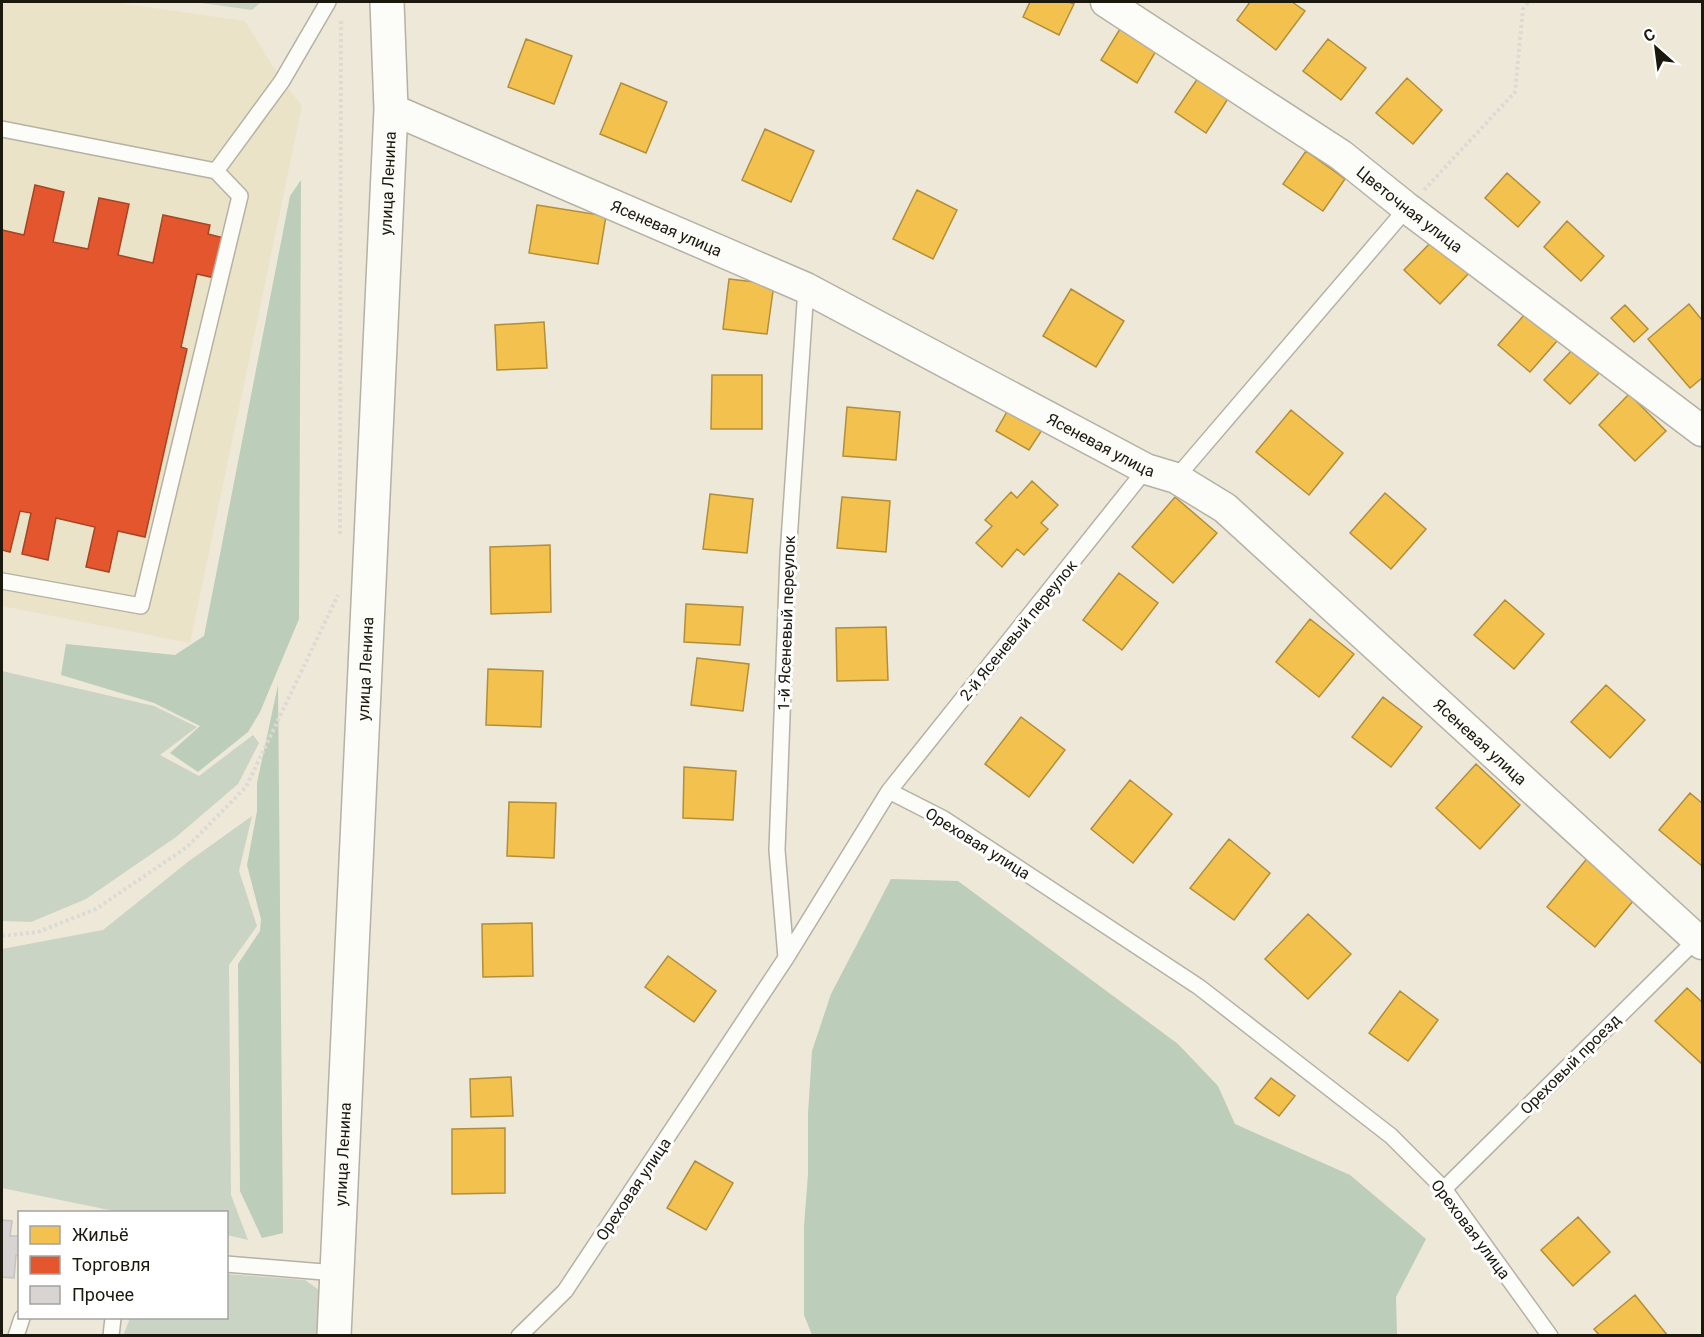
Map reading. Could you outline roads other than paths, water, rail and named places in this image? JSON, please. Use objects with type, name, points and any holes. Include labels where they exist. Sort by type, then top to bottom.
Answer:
[{"type":"main road","name":"улица Ленина","points":[[334,1335],[392,109],[387,2]]},
{"type":"street","name":"Цветочная улица","points":[[1106,2],[1341,155],[1407,208],[1702,430]]},
{"type":"street","name":"Ясеневая улица","points":[[392,109],[806,288],[1146,469],[1176,478],[1225,508],[1700,941]]},
{"type":"lane","points":[[216,171],[282,81],[328,2]]},
{"type":"lane","points":[[2,129],[216,171],[240,196],[141,606],[2,581]]},
{"type":"lane","points":[[1176,478],[1407,208]]},
{"type":"lane","name":"1-й Ясеневый переулок","points":[[786,958],[777,850],[788,556],[806,288]]},
{"type":"lane","name":"2-й Ясеневый переулок","points":[[889,791],[1146,469]]},
{"type":"lane","name":"Ореховая улица","points":[[519,1335],[565,1290],[786,958],[889,791],[944,819],[1198,987],[1391,1136],[1444,1189],[1550,1335]]},
{"type":"lane","name":"Ореховый проезд","points":[[1444,1189],[1700,941]]},
{"type":"lane","points":[[228,1264],[336,1273]]},
{"type":"lane","points":[[16,1335],[21,1319]]},
{"type":"lane","points":[[111,1335],[113,1319]]}]
